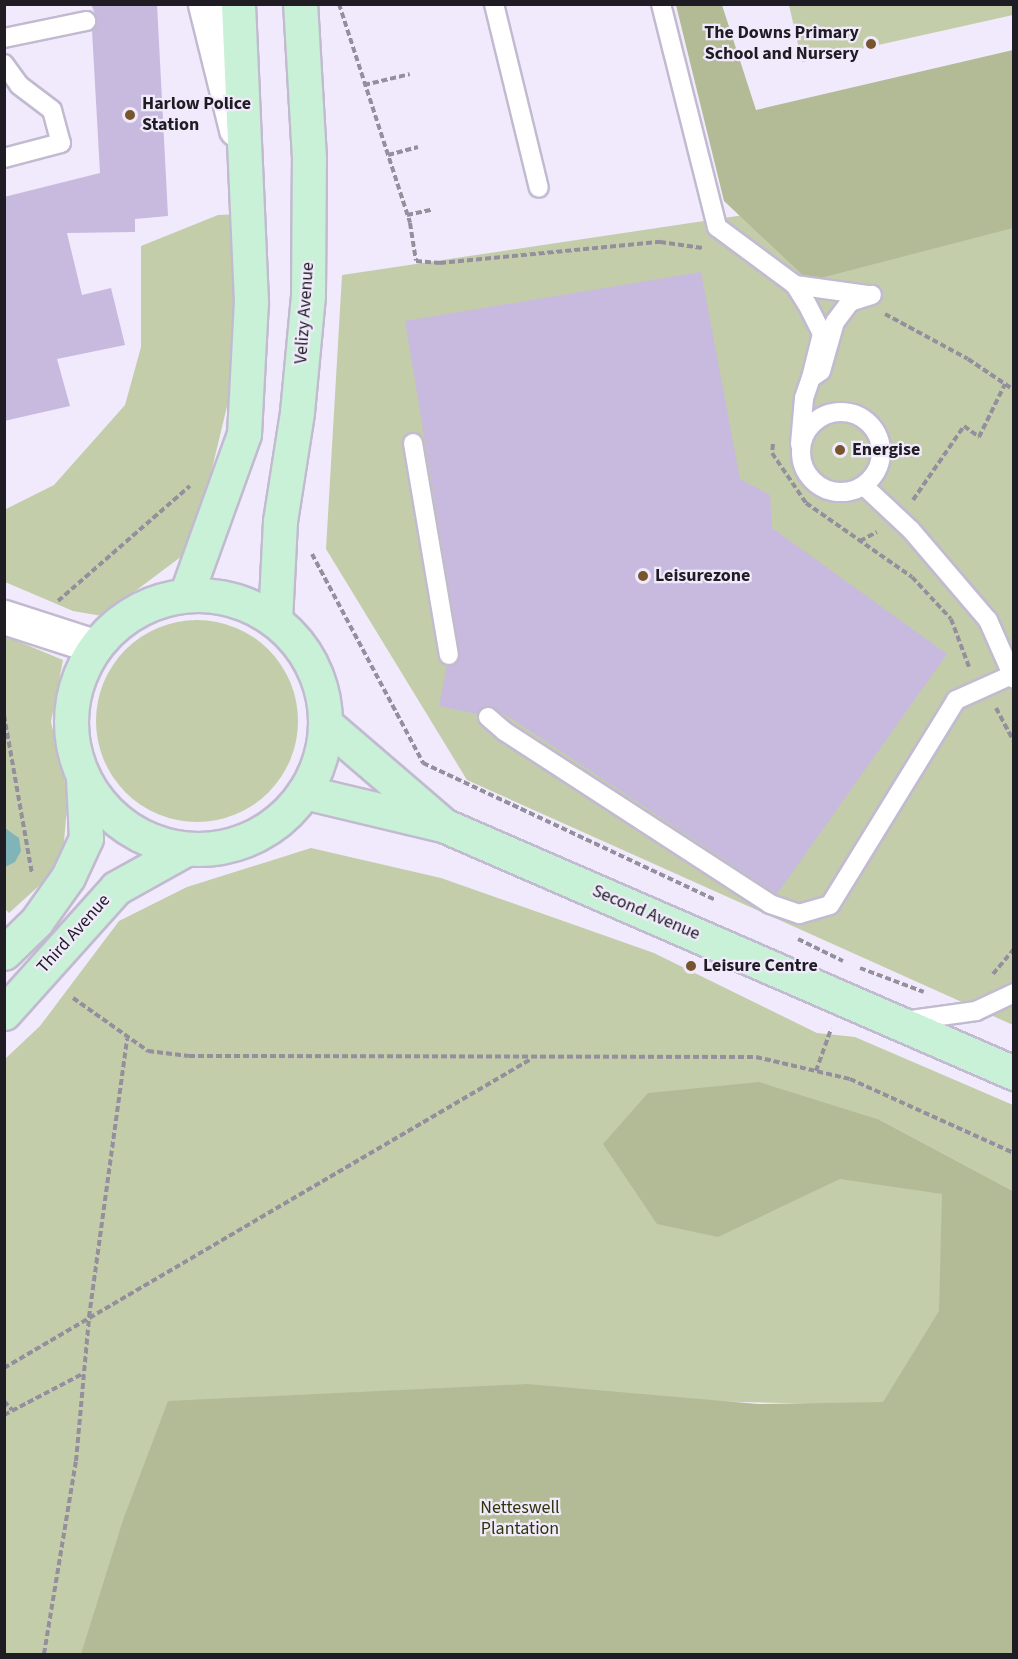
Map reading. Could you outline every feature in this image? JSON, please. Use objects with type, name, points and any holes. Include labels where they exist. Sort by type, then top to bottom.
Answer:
[{"type":"main road","points":[[186,595],[244,434],[251,302],[238,4]]},
{"type":"main road","name":"Velizy Avenue","points":[[275,620],[280,521],[297,412],[308,295],[309,158],[300,4]]},
{"type":"main road","points":[[186,595],[230,598],[275,620],[298,642],[315,671],[326,724],[316,770],[304,792],[265,830],[221,846],[186,849],[150,840],[117,820],[83,778],[70,730],[71,703],[94,646],[134,611],[186,595]]},
{"type":"main road","name":"Second Avenue","points":[[326,724],[443,825]]},
{"type":"main road","name":"Third Avenue","points":[[4,953],[36,922],[68,877],[86,838],[83,778]]},
{"type":"main road","name":"Second Avenue","points":[[304,792],[443,825],[1014,1073]]},
{"type":"main road","name":"Third Avenue","points":[[4,1013],[116,888],[186,849]]},
{"type":"street","points":[[206,4],[244,163]]},
{"type":"street","points":[[4,617],[94,646]]},
{"type":"lane","points":[[494,4],[539,188]]},
{"type":"lane","points":[[661,4],[717,227],[795,285],[829,328]]},
{"type":"lane","points":[[4,38],[86,21]]},
{"type":"lane","points":[[4,64],[19,85],[52,110],[61,143],[4,158]]},
{"type":"lane","points":[[795,285],[872,295],[850,302],[829,328],[799,419],[800,448],[806,473],[814,483],[838,493],[864,486],[879,467],[882,455],[876,431],[858,415],[822,416],[804,435],[800,448]]},
{"type":"lane","points":[[413,443],[449,655]]},
{"type":"lane","points":[[489,717],[504,731],[770,904],[799,914],[830,905],[956,700],[1013,677],[988,620],[899,519],[864,486]]},
{"type":"lane","points":[[893,1020],[976,1011],[1014,993]]},
{"type":"path","points":[[339,4],[408,215],[416,261],[440,263],[660,242],[714,249]]},
{"type":"path","points":[[364,86],[410,74]]},
{"type":"path","points":[[388,154],[418,147]]},
{"type":"path","points":[[408,215],[431,210]]},
{"type":"path","points":[[850,302],[881,312],[1014,390]]},
{"type":"path","points":[[860,541],[899,519],[964,426],[979,437],[1005,384]]},
{"type":"path","points":[[774,432],[772,453],[806,503],[912,577],[951,619],[969,668],[984,687],[1013,741]]},
{"type":"path","points":[[49,609],[198,480]]},
{"type":"path","points":[[312,554],[423,763],[724,905]]},
{"type":"path","points":[[4,716],[33,876],[26,884]]},
{"type":"path","points":[[789,935],[854,966],[935,997]]},
{"type":"path","points":[[984,980],[1014,949]]},
{"type":"path","points":[[73,998],[127,1039],[148,1051],[189,1056],[756,1057],[850,1079],[1014,1153]]},
{"type":"path","points":[[816,1071],[831,1028]]},
{"type":"path","points":[[44,1654],[76,1461],[88,1317],[127,1039]]},
{"type":"path","points":[[4,1368],[533,1058]]},
{"type":"path","points":[[4,1415],[85,1372]]},
{"type":"path","points":[[4,1401],[12,1410]]},
{"type":"shaded area","points":[[1013,4],[1013,15],[802,62],[789,5]]},
{"type":"shaded area","points":[[1013,175],[1013,1025],[467,780],[326,549],[342,275]]},
{"type":"shaded area","points":[[242,214],[235,373],[200,519],[182,556],[102,616],[73,611],[5,582],[4,510],[54,485],[125,405],[141,347],[141,246],[218,215]]},
{"type":"shaded area","points":[[187,620],[207,620],[226,624],[245,632],[275,657],[286,673],[294,692],[298,721],[294,750],[286,769],[261,799],[245,810],[226,818],[207,822],[187,822],[168,818],[149,810],[119,785],[108,769],[100,750],[96,731],[96,711],[100,692],[108,673],[133,643],[149,632],[168,624]]},
{"type":"shaded area","points":[[5,636],[63,660],[51,722],[68,795],[62,865],[9,913],[5,909]]},
{"type":"shaded area","points":[[5,828],[19,838],[21,851],[15,862],[5,867]]},
{"type":"shaded area","points":[[311,848],[441,878],[654,953],[817,1033],[855,1037],[1013,1105],[1013,1191],[880,1120],[823,1177],[946,1165],[975,1275],[921,1406],[657,1400],[125,1654],[5,1654],[5,1059],[40,1026],[119,921],[187,887]]},
{"type":"green space","points":[[676,5],[722,5],[756,110],[1013,50],[1013,228],[809,281],[724,201]]},
{"type":"green space","name":"Netteswell Plantation","points":[[759,1082],[880,1120],[1013,1191],[1013,1654],[81,1654],[123,1520],[168,1401],[527,1384],[758,1404],[883,1402],[939,1311],[942,1194],[840,1179],[718,1237],[657,1224],[603,1144],[648,1093]]},
{"type":"building","points":[[91,4],[157,4],[168,216],[135,219],[135,232],[67,233],[82,295],[111,288],[125,345],[57,359],[70,406],[4,421],[4,197],[100,173],[92,30],[97,19]]},
{"type":"building","name":"Leisurezone","points":[[701,272],[740,479],[770,495],[772,528],[947,654],[777,894],[495,708],[485,706],[477,714],[439,706],[447,666],[457,663],[460,653],[405,321]]},
{"type":"place","name":"The Downs Primary School and Nursery","points":[[871,44]]},
{"type":"place","name":"Harlow Police Station","points":[[130,115]]},
{"type":"place","name":"Energise","points":[[840,450]]},
{"type":"place","name":"Leisurezone","points":[[643,576]]},
{"type":"place","name":"Leisure Centre","points":[[691,966]]}]
